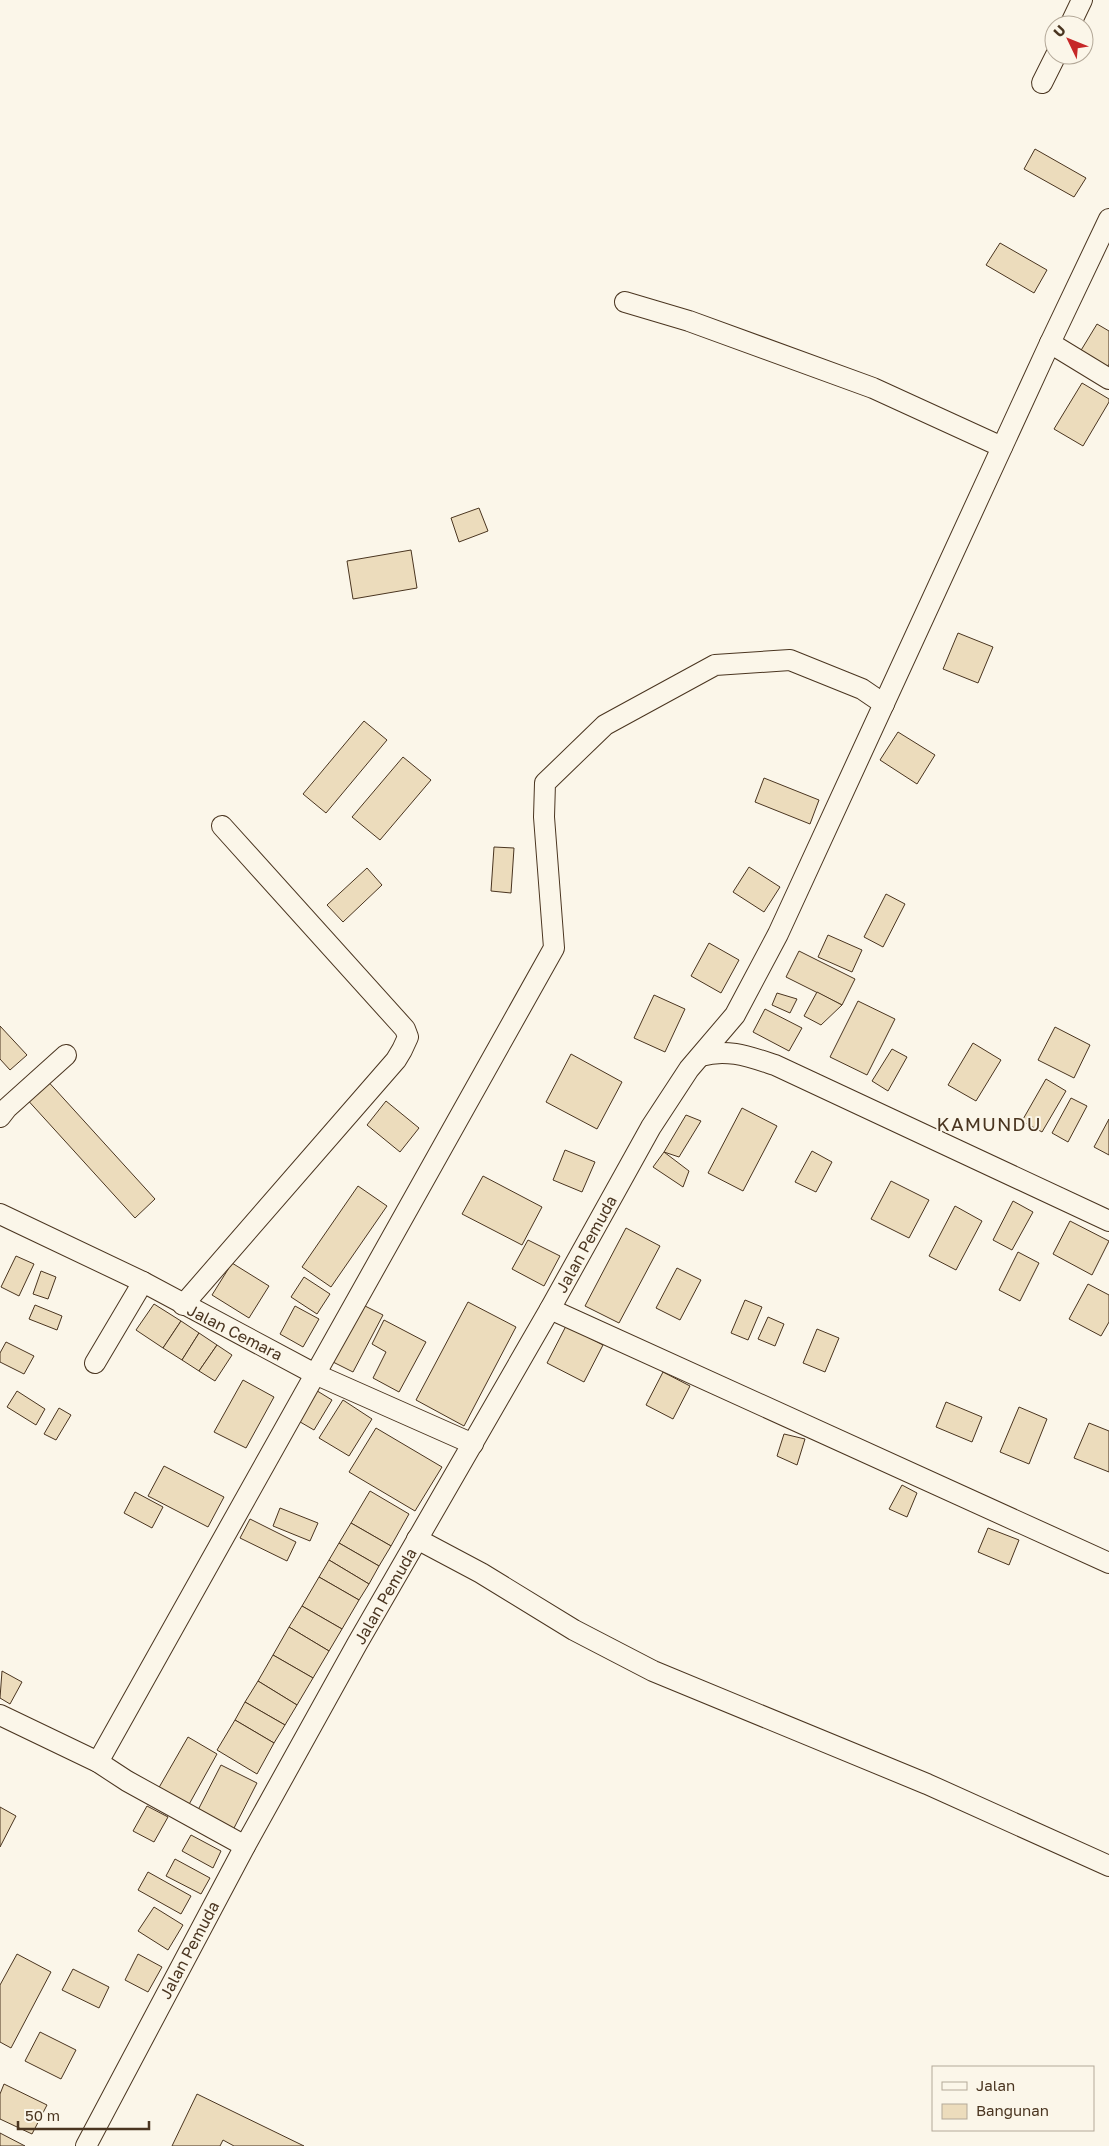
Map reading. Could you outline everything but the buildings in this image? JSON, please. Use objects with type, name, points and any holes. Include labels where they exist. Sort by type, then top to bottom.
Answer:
[{"type":"street","points":[[1075,15],[1082,0]]},
{"type":"street","points":[[1042,83],[1051,65]]},
{"type":"street","name":"Jalan Pemuda","points":[[86,2146],[245,1846],[417,1539],[550,1309],[651,1127],[689,1069],[735,1015],[748,993],[782,925],[1109,219]]},
{"type":"street","points":[[625,302],[689,321],[873,388],[1002,447]]},
{"type":"street","points":[[1050,343],[1109,379]]},
{"type":"street","points":[[98,1762],[554,948],[544,818],[545,783],[605,725],[715,665],[790,660],[862,689],[884,704]]},
{"type":"street","points":[[183,1305],[396,1060],[408,1037],[405,1029],[222,826]]},
{"type":"street","points":[[701,1056],[730,1052],[775,1065],[1109,1221]]},
{"type":"street","points":[[0,1117],[66,1055]]},
{"type":"street","name":"Jalan Cemara","points":[[0,1214],[143,1282],[315,1374],[472,1444]]},
{"type":"street","points":[[95,1363],[143,1282]]},
{"type":"street","points":[[550,1309],[1109,1563]]},
{"type":"street","points":[[417,1539],[481,1573],[574,1630],[653,1671],[927,1784],[1109,1866]]},
{"type":"street","points":[[0,1715],[98,1762],[127,1781],[245,1846]]},
{"type":"district","name":"KAMUNDU","points":[[989,1124]]}]
